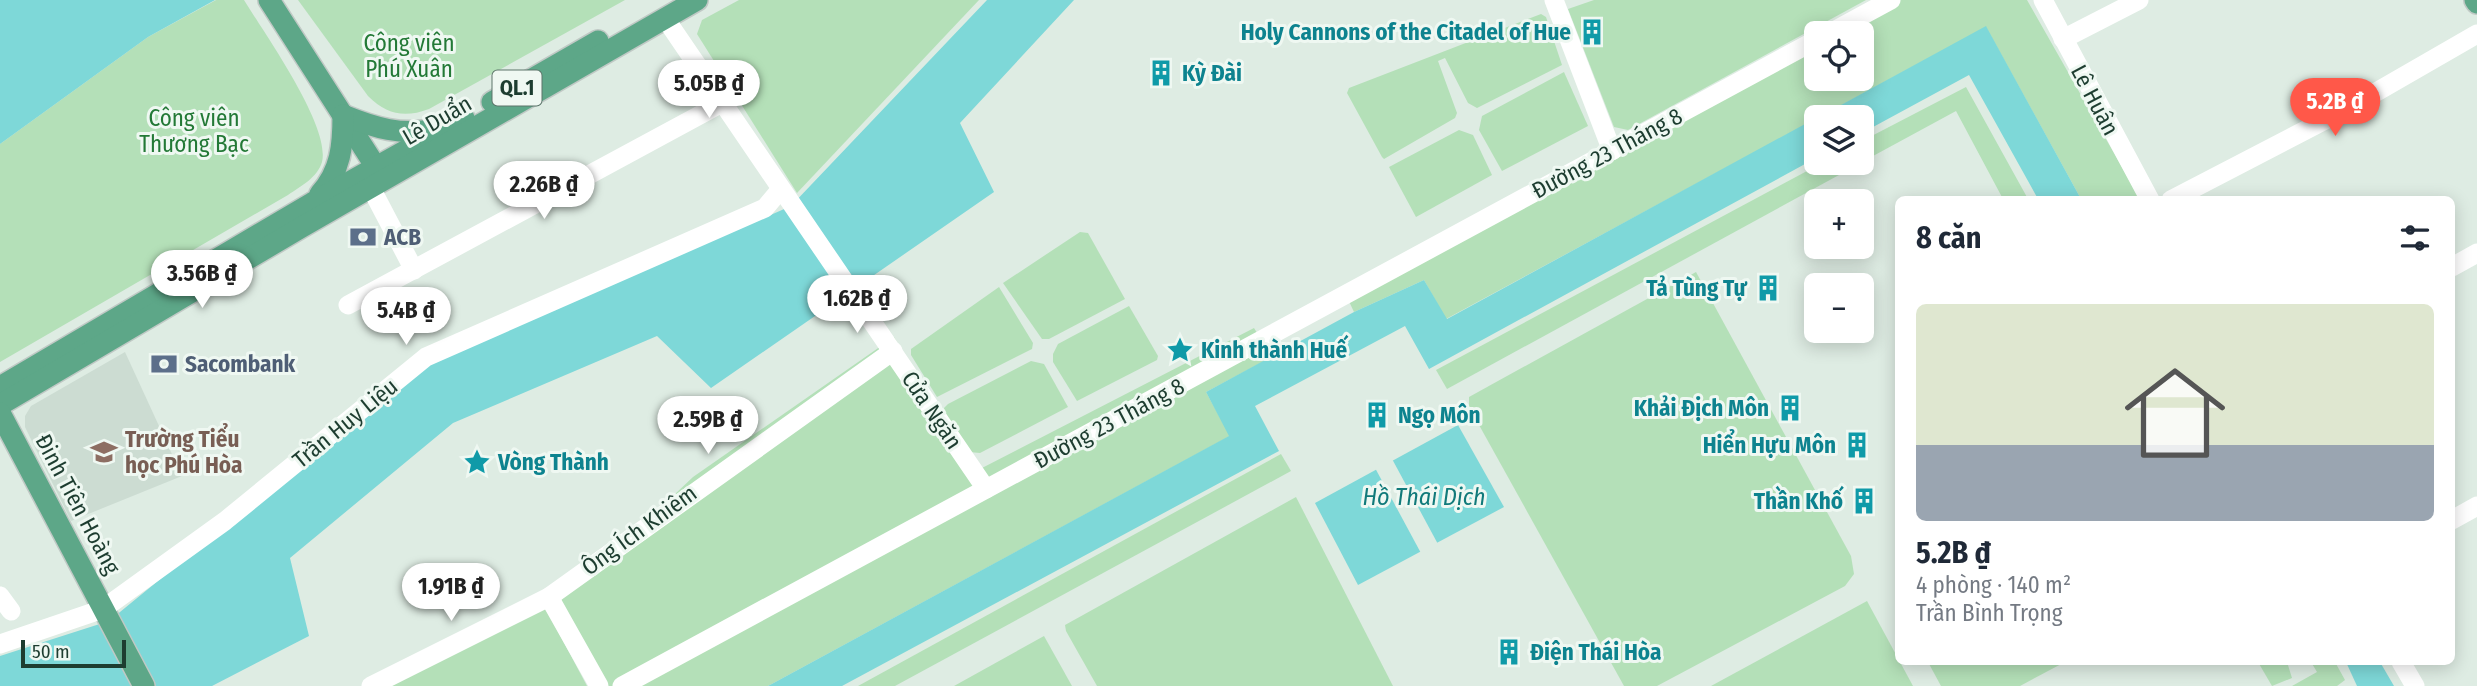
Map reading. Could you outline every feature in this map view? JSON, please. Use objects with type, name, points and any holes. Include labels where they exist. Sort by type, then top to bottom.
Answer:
[{"type":"main road","points":[[269,0],[343,115],[377,178]]},
{"type":"main road","name":"Lê Duẩn","points":[[377,178],[452,125],[664,8],[697,0]]},
{"type":"main road","name":"Lê Duẩn","points":[[377,178],[664,8]]},
{"type":"main road","points":[[312,203],[334,177],[343,136],[343,115]]},
{"type":"main road","name":"QL.1","points":[[343,115],[390,132],[417,133],[452,125]]},
{"type":"main road","points":[[0,387],[312,203],[377,178]]},
{"type":"main road","points":[[0,405],[377,178]]},
{"type":"main road","name":"Đinh Tiên Hoàng","points":[[0,413],[144,686]]},
{"type":"street","points":[[1852,21],[1891,0]]},
{"type":"street","name":"Lê Huân","points":[[2043,0],[2148,196]]},
{"type":"street","points":[[2063,39],[2140,0]]},
{"type":"street","points":[[1560,2],[1612,151]]},
{"type":"street","points":[[664,8],[783,195]]},
{"type":"street","points":[[2179,196],[2352,106],[2477,34]]},
{"type":"street","name":"Đường 23 Tháng 8","points":[[622,686],[1804,47]]},
{"type":"street","points":[[348,305],[722,103]]},
{"type":"street","points":[[377,178],[415,270]]},
{"type":"street","name":"Cửa Ngăn","points":[[783,195],[986,489]]},
{"type":"street","name":"Trần Huy Liệu","points":[[0,644],[106,615],[426,357],[765,208],[783,195]]},
{"type":"street","points":[[2455,265],[2477,253]]},
{"type":"street","name":"Ông Ích Khiêm","points":[[370,686],[549,597],[892,351]]},
{"type":"street","points":[[2455,518],[2477,506]]},
{"type":"street","points":[[549,597],[600,686]]},
{"type":"street","points":[[2403,665],[2415,686]]},
{"type":"shaded area","name":"Trường Tiểu học Phú Hòa","points":[[125,352],[182,476],[71,521],[25,427],[25,416],[31,406]]},
{"type":"green space","name":"Công viên Thương Bạc","points":[[216,0],[244,0],[280,56],[316,126],[322,146],[320,168],[308,181],[288,195],[0,362],[0,144],[148,37]]},
{"type":"green space","name":"Công viên Phú Xuân","points":[[298,0],[625,0],[429,109],[404,114],[389,111],[368,96]]},
{"type":"green space","points":[[739,0],[979,0],[797,193],[697,34],[702,20]]},
{"type":"green space","points":[[1594,0],[1866,0],[1828,21],[1804,21],[1804,34],[1628,130],[1614,127],[1568,9]]},
{"type":"green space","points":[[1891,0],[2027,0],[2138,196],[2079,196],[1986,27],[1874,88],[1874,21],[1852,21]]},
{"type":"green space","points":[[1541,14],[1546,17],[1562,65],[1477,108],[1468,103],[1445,58],[1438,61],[1457,113],[1455,118],[1384,159],[1382,157],[1347,93],[1349,88]]},
{"type":"green space","points":[[1804,47],[1804,91],[1868,91],[1842,105],[1804,105],[1804,125],[1446,319],[1424,280],[1354,312],[1346,295]]},
{"type":"green space","points":[[1564,72],[1588,126],[1502,171],[1479,130],[1482,116]]},
{"type":"green space","points":[[1966,87],[2026,196],[2001,196],[1956,111],[1874,155],[1874,135]]},
{"type":"green space","points":[[1459,130],[1473,135],[1492,175],[1416,217],[1389,167]]},
{"type":"green space","points":[[1804,173],[1804,175],[1839,175],[1813,189],[1804,189],[1804,194],[1447,389],[1436,370]]},
{"type":"green space","points":[[1080,232],[1088,233],[1125,299],[1049,339],[1042,339],[1003,283]]},
{"type":"green space","points":[[1696,272],[1851,556],[1854,574],[1845,586],[1657,686],[1624,686],[1469,407],[1469,397]]},
{"type":"green space","points":[[999,287],[1033,343],[1032,349],[937,397],[911,355],[911,349]]},
{"type":"green space","points":[[1129,306],[1158,356],[1157,360],[1077,401],[1053,362],[1053,354],[1058,344]]},
{"type":"green space","points":[[1254,328],[1272,357],[1206,392],[1230,436],[768,686],[607,686],[559,596],[686,501],[674,495],[693,477],[894,337],[936,406],[982,468]]},
{"type":"green space","points":[[1031,361],[1044,364],[1068,407],[980,453],[969,452],[941,411],[948,404]]},
{"type":"green space","points":[[1281,454],[1291,471],[895,686],[858,686]]},
{"type":"green space","points":[[1296,497],[1393,686],[1097,686],[1065,625]]},
{"type":"green space","points":[[1867,601],[1895,653],[1895,665],[1902,665],[1913,686],[1711,686]]},
{"type":"green space","points":[[544,605],[587,686],[391,686]]},
{"type":"green space","points":[[1044,636],[1072,686],[954,686]]},
{"type":"green space","points":[[1930,665],[2059,665],[2020,686],[1941,686]]},
{"type":"green space","points":[[2260,665],[2288,665],[2292,678],[2272,686]]},
{"type":"green space","points":[[2313,665],[2337,665],[2345,680],[2337,686],[2292,686],[2317,672]]},
{"type":"water","points":[[0,0],[215,0],[148,37],[0,144]]},
{"type":"water","points":[[987,0],[1074,0],[960,123],[994,192],[711,388],[657,336],[453,423],[290,558],[309,636],[212,686],[0,686],[0,656],[109,621],[417,369],[791,206]]},
{"type":"water","points":[[1986,26],[2079,196],[2036,196],[1969,75],[1874,126],[1874,105],[1841,105],[1867,91],[1874,91],[1874,87]]},
{"type":"water","points":[[1804,125],[1804,165],[1429,369],[1405,326],[1255,406],[1279,451],[842,686],[768,686],[1229,436],[1206,392],[1354,312],[1424,280],[1447,319]]},
{"type":"water","name":"Hồ Thái Dịch","points":[[1458,425],[1504,507],[1358,585],[1315,503]]},
{"type":"water","points":[[2347,665],[2382,665],[2394,686],[2357,686]]},
{"type":"pier","points":[[1391,457],[1439,546],[1422,555],[1374,466]]},
{"type":"place","name":"Holy Cannons of the Citadel of Hue","points":[[1592,32]]},
{"type":"place","name":"Kỳ Đài","points":[[1161,73]]},
{"type":"place","name":"ACB","points":[[363,237]]},
{"type":"place","name":"Tả Tùng Tự","points":[[1768,288]]},
{"type":"place","name":"Kinh thành Huế","points":[[1180,350]]},
{"type":"place","name":"Sacombank","points":[[164,364]]},
{"type":"place","name":"Khải Địch Môn","points":[[1790,408]]},
{"type":"place","name":"Ngọ Môn","points":[[1377,415]]},
{"type":"place","name":"Hiển Hựu Môn","points":[[1857,445]]},
{"type":"place","name":"Trường Tiểu học Phú Hòa","points":[[104,452]]},
{"type":"place","name":"Vòng Thành","points":[[477,462]]},
{"type":"place","name":"Thần Khố","points":[[1864,501]]},
{"type":"place","name":"Điện Thái Hòa","points":[[1509,652]]}]
